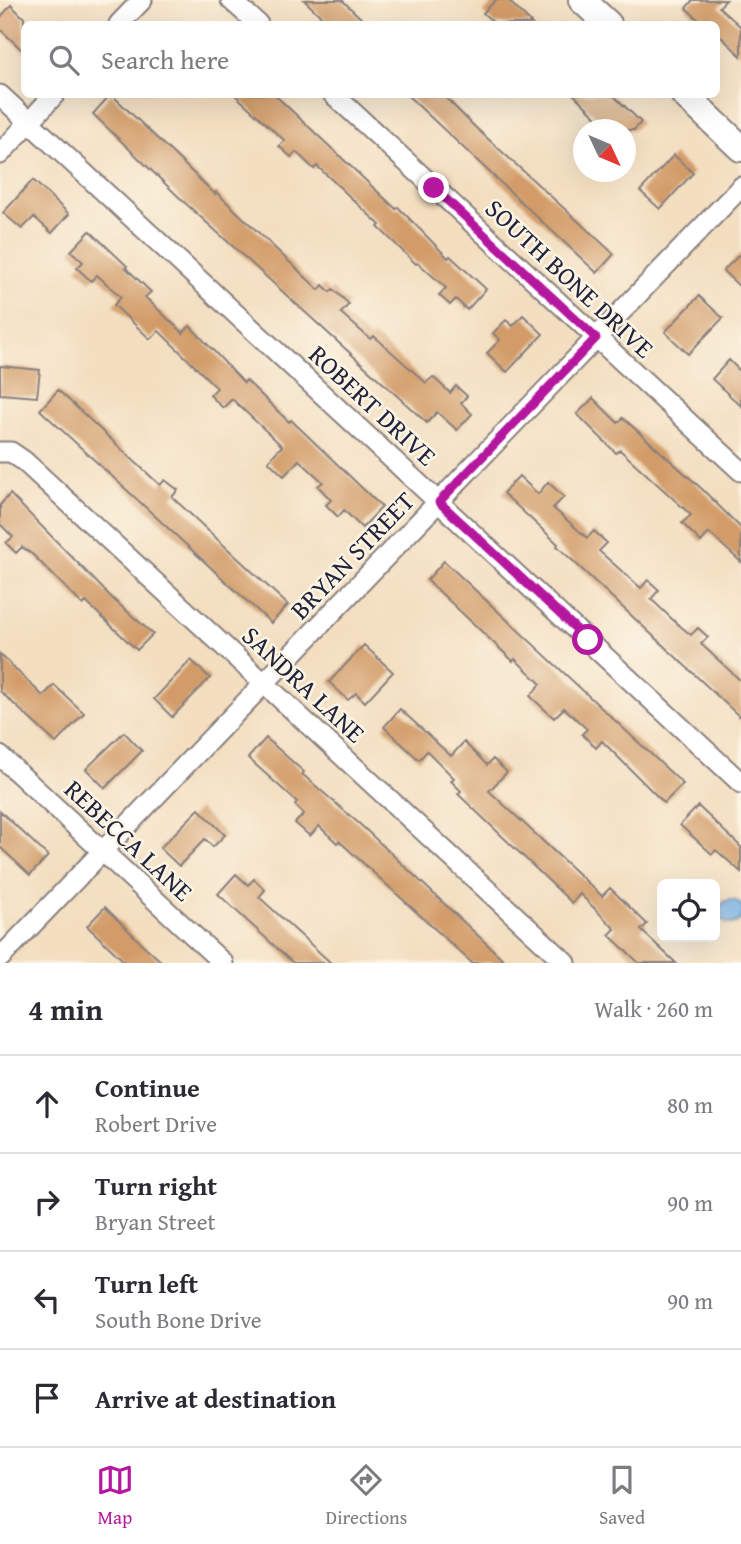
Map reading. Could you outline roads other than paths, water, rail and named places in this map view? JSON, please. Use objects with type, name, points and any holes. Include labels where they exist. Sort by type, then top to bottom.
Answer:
[{"type":"street","points":[[122,21],[142,0]]},
{"type":"street","points":[[231,0],[255,21]]},
{"type":"street","name":"ROBERT DRIVE","points":[[0,95],[741,783]]},
{"type":"street","points":[[0,154],[51,98]]},
{"type":"street","name":"SOUTH BONE DRIVE","points":[[337,98],[741,471]]},
{"type":"street","points":[[688,98],[741,148]]},
{"type":"street","name":"BRYAN STREET","points":[[0,958],[741,187]]},
{"type":"street","name":"SANDRA LANE","points":[[2,452],[11,452],[24,461],[566,963]]},
{"type":"street","name":"REBECCA LANE","points":[[0,756],[223,963]]},
{"type":"water","points":[[726,901],[736,901],[742,907],[742,917],[736,923],[726,923],[720,917],[720,907]]}]
